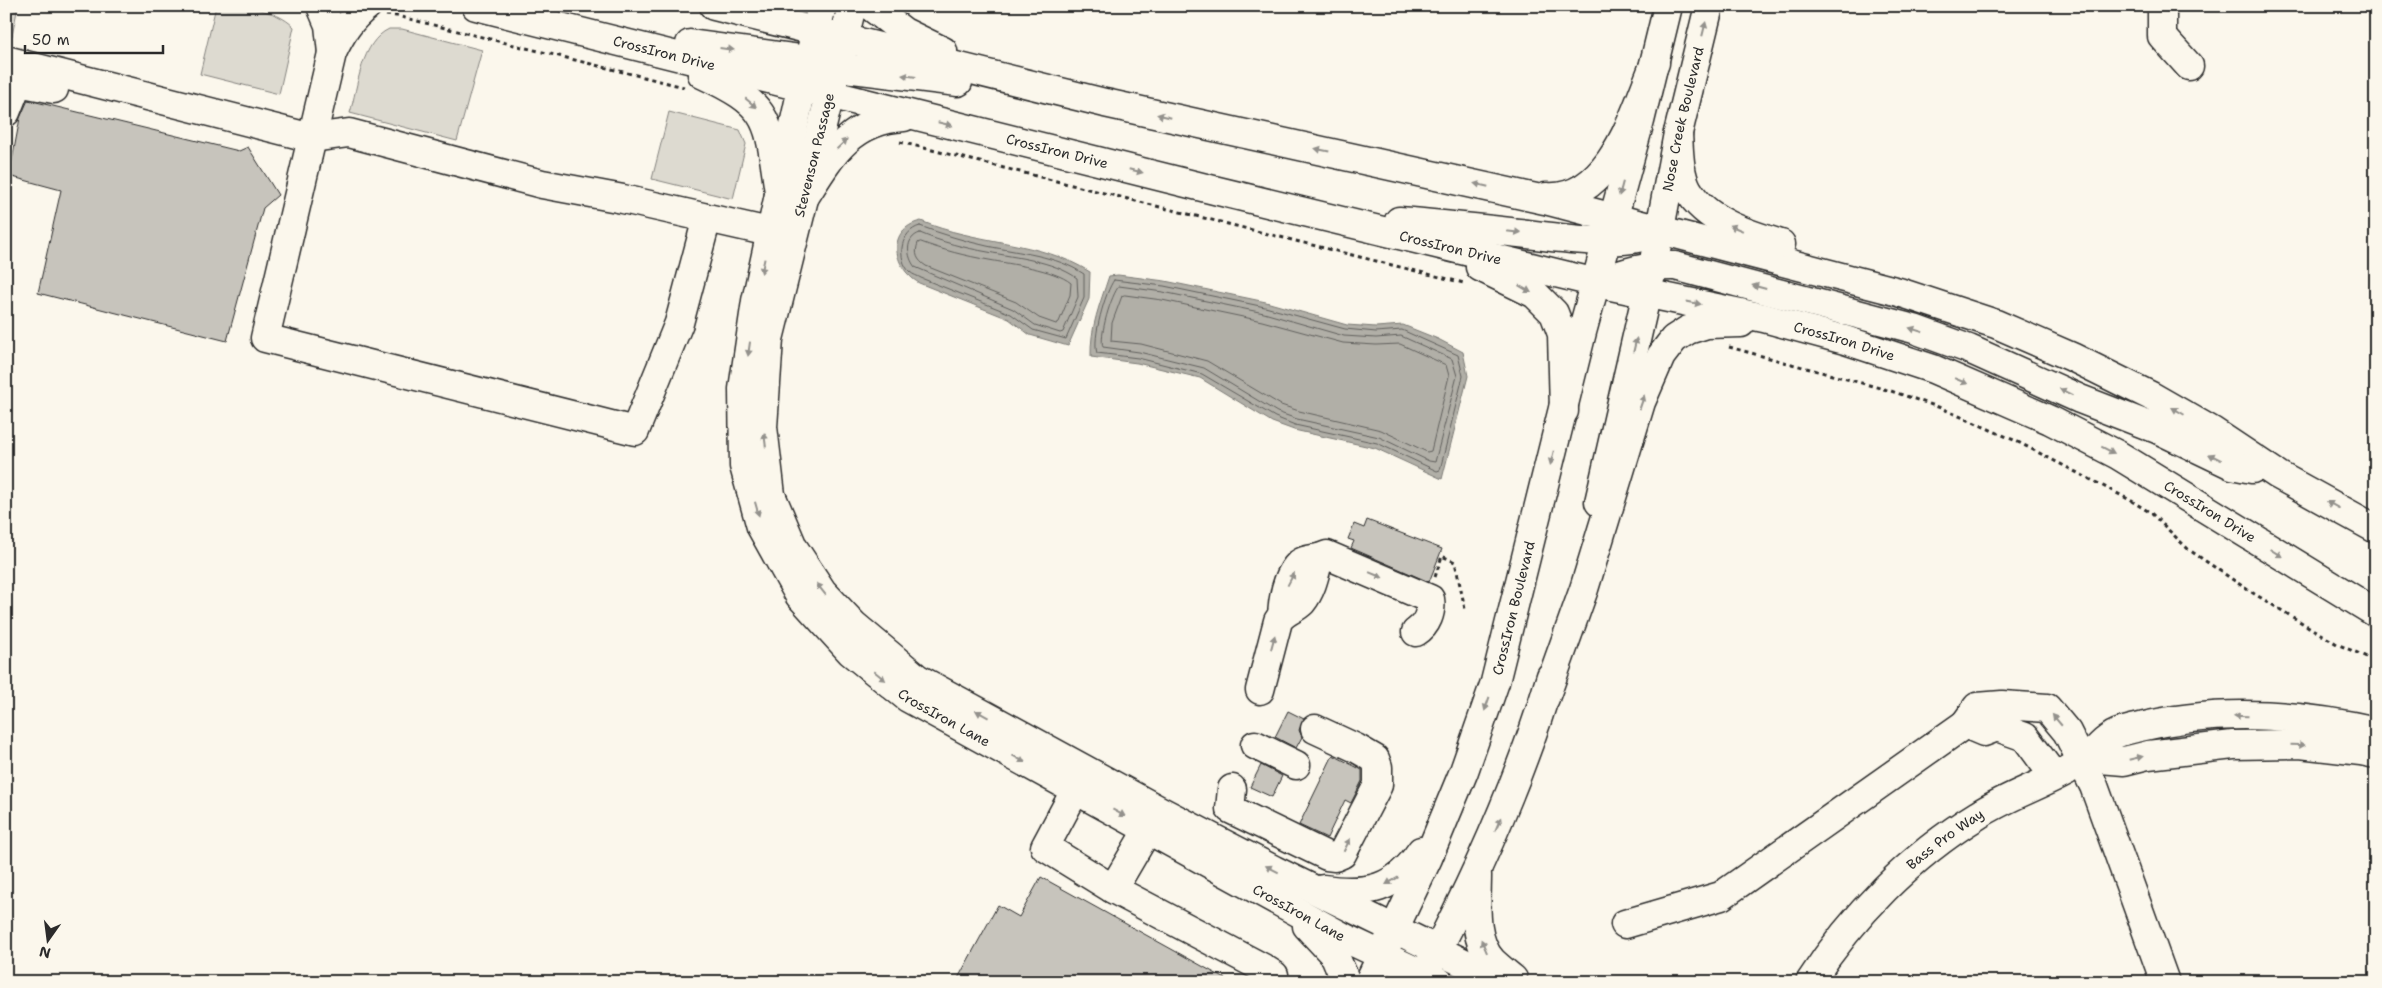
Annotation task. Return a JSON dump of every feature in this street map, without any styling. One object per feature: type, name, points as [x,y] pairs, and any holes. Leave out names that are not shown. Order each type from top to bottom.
[{"type":"main road","points":[[321,6],[328,25],[332,53]]},
{"type":"main road","name":"CrossIron Drive","points":[[476,6],[1274,205],[1597,283],[1798,327],[1933,369],[2050,420],[2118,455],[2376,613]]},
{"type":"main road","points":[[720,8],[775,6]]},
{"type":"main road","name":"Stevenson Passage","points":[[791,195],[829,95],[852,6]]},
{"type":"main road","points":[[870,6],[904,32],[997,76]]},
{"type":"main road","points":[[1610,230],[1655,63],[1668,6]]},
{"type":"main road","name":"Nose Creek Boulevard","points":[[1660,231],[1678,133],[1709,6]]},
{"type":"main road","points":[[2162,6],[2162,36],[2188,66]]},
{"type":"main road","points":[[720,8],[818,19],[844,39],[1079,97],[1523,195],[1553,198],[1568,196],[1580,191],[1606,169],[1617,150],[1655,63]]},
{"type":"main road","points":[[363,9],[344,30],[332,53],[265,338],[635,431],[679,323],[707,218]]},
{"type":"main road","points":[[507,14],[578,18],[697,46],[808,60],[844,39]]},
{"type":"main road","name":"Stevenson Passage","points":[[766,303],[791,195],[802,88],[818,19]]},
{"type":"main road","points":[[646,49],[729,87],[752,102],[765,122],[791,195],[853,133],[870,124],[889,118],[913,116]]},
{"type":"main road","points":[[6,60],[312,138],[349,133],[542,184],[623,199],[782,235]]},
{"type":"main road","points":[[802,88],[823,70],[837,67],[1079,97]]},
{"type":"main road","points":[[6,112],[18,82],[61,91],[75,78]]},
{"type":"main road","points":[[1678,133],[1680,162],[1688,190],[1718,220],[1761,238],[2003,314],[2131,375],[2151,396]]},
{"type":"main road","points":[[1523,195],[1610,230]]},
{"type":"main road","points":[[1274,205],[1367,218],[1610,230],[1644,237],[1660,231],[1899,292],[1996,324],[2072,357],[2151,396],[2212,431],[2278,475],[2376,529]]},
{"type":"main road","name":"CrossIron Boulevard","points":[[1394,930],[1445,816],[1495,682],[1564,411],[1582,332],[1610,230]]},
{"type":"main road","points":[[1383,231],[1456,257],[1502,276],[1535,294],[1546,304],[1556,318],[1562,334],[1564,411]]},
{"type":"main road","points":[[1545,698],[1585,562],[1660,231]]},
{"type":"main road","points":[[1597,283],[1632,270],[1653,266],[1675,266],[1701,271],[1914,329],[1977,352],[2080,399],[2157,429],[2232,465],[2278,475]]},
{"type":"main road","name":"CrossIron Lane","points":[[766,303],[769,339],[763,427],[771,495],[792,547],[822,591],[854,625],[917,678],[1081,780],[1154,820],[1286,906],[1347,939],[1390,966]]},
{"type":"main road","points":[[1390,966],[1428,979],[1438,949],[1518,776],[1584,589],[1641,402],[1661,356],[1682,334],[1706,324],[1739,323],[1798,327]]},
{"type":"main road","points":[[1260,690],[1282,615],[1302,601],[1309,590],[1319,558],[1327,554],[1430,599],[1430,614],[1426,622],[1416,632]]},
{"type":"main road","points":[[1625,924],[1721,896],[1964,724],[1977,707],[2002,705],[2047,708],[2067,732],[2084,760],[2165,982]]},
{"type":"main road","name":"Bass Pro Way","points":[[1810,982],[1827,955],[1885,890],[1951,832],[2009,797],[2084,760],[2111,736],[2136,728],[2185,719],[2232,716],[2281,716],[2323,721],[2376,731]]},
{"type":"main road","points":[[1964,724],[1984,732],[1997,727],[2025,737],[2054,776]]},
{"type":"main road","points":[[1232,789],[1230,809],[1327,856],[1342,854],[1378,785],[1378,768],[1375,759],[1363,751],[1315,729]]},
{"type":"main road","points":[[2084,760],[2124,761],[2148,755],[2233,744],[2300,744],[2376,754]]},
{"type":"main road","points":[[1255,745],[1296,765]]},
{"type":"main road","points":[[1081,780],[1046,847],[1113,889],[1263,968],[1274,976],[1275,982]]},
{"type":"main road","points":[[1305,886],[1344,892],[1366,892],[1382,886],[1400,876],[1411,864],[1445,816]]},
{"type":"main road","points":[[1113,889],[1154,820]]},
{"type":"main road","name":"CrossIron Lane","points":[[1154,820],[1305,886],[1394,930],[1438,949]]},
{"type":"main road","points":[[1477,868],[1477,921],[1481,940],[1491,960],[1516,982]]},
{"type":"main road","points":[[1286,906],[1335,956],[1346,982]]},
{"type":"main road","points":[[1369,982],[1390,966],[1394,930]]},
{"type":"main road","points":[[1438,949],[1503,982]]},
{"type":"main road","name":"Bass Pro Way","points":[[1792,982],[1827,955]]},
{"type":"path","points":[[363,9],[370,23],[381,16],[397,16],[685,88]]},
{"type":"path","points":[[898,141],[1446,277],[1466,284]]},
{"type":"path","points":[[1722,346],[1899,393],[1941,408],[2016,441],[2130,500],[2151,513],[2188,549],[2248,590],[2336,644],[2376,661]]},
{"type":"path","points":[[1427,597],[1442,556],[1455,562],[1465,609]]},
{"type":"shaded area","points":[[6,6],[18,6],[12,36],[6,35]]},
{"type":"shaded area","points":[[216,6],[257,9],[277,16],[294,27],[279,94],[200,74]]},
{"type":"shaded area","points":[[389,29],[402,29],[482,50],[457,141],[350,113],[366,54],[380,35]]},
{"type":"shaded area","points":[[669,112],[740,130],[746,144],[733,199],[652,179]]},
{"type":"water","points":[[921,221],[963,234],[1050,254],[1090,272],[1089,299],[1068,346],[1030,335],[1009,319],[919,283],[910,276],[903,268],[899,258],[898,240],[902,232],[910,225]]},
{"type":"water","points":[[1118,275],[1165,281],[1266,302],[1347,325],[1376,327],[1403,325],[1438,339],[1463,352],[1468,376],[1442,479],[1375,448],[1294,430],[1272,422],[1200,378],[1137,363],[1091,357],[1092,336],[1102,296],[1109,276]]},
{"type":"building","points":[[28,100],[239,151],[248,147],[278,195],[263,208],[227,341],[38,293],[61,190],[9,176],[20,118]]},
{"type":"building","points":[[1367,520],[1442,549],[1429,582],[1351,548],[1354,541],[1348,539],[1354,524],[1364,528]]},
{"type":"building","points":[[1288,711],[1304,719],[1299,730],[1302,737],[1296,748],[1275,737]]},
{"type":"building","points":[[1333,755],[1362,770],[1362,781],[1351,803],[1345,800],[1327,838],[1299,825]]},
{"type":"building","points":[[1261,765],[1282,776],[1272,797],[1250,787]]},
{"type":"building","points":[[1041,877],[1231,982],[956,982],[998,905],[1019,917]]}]
